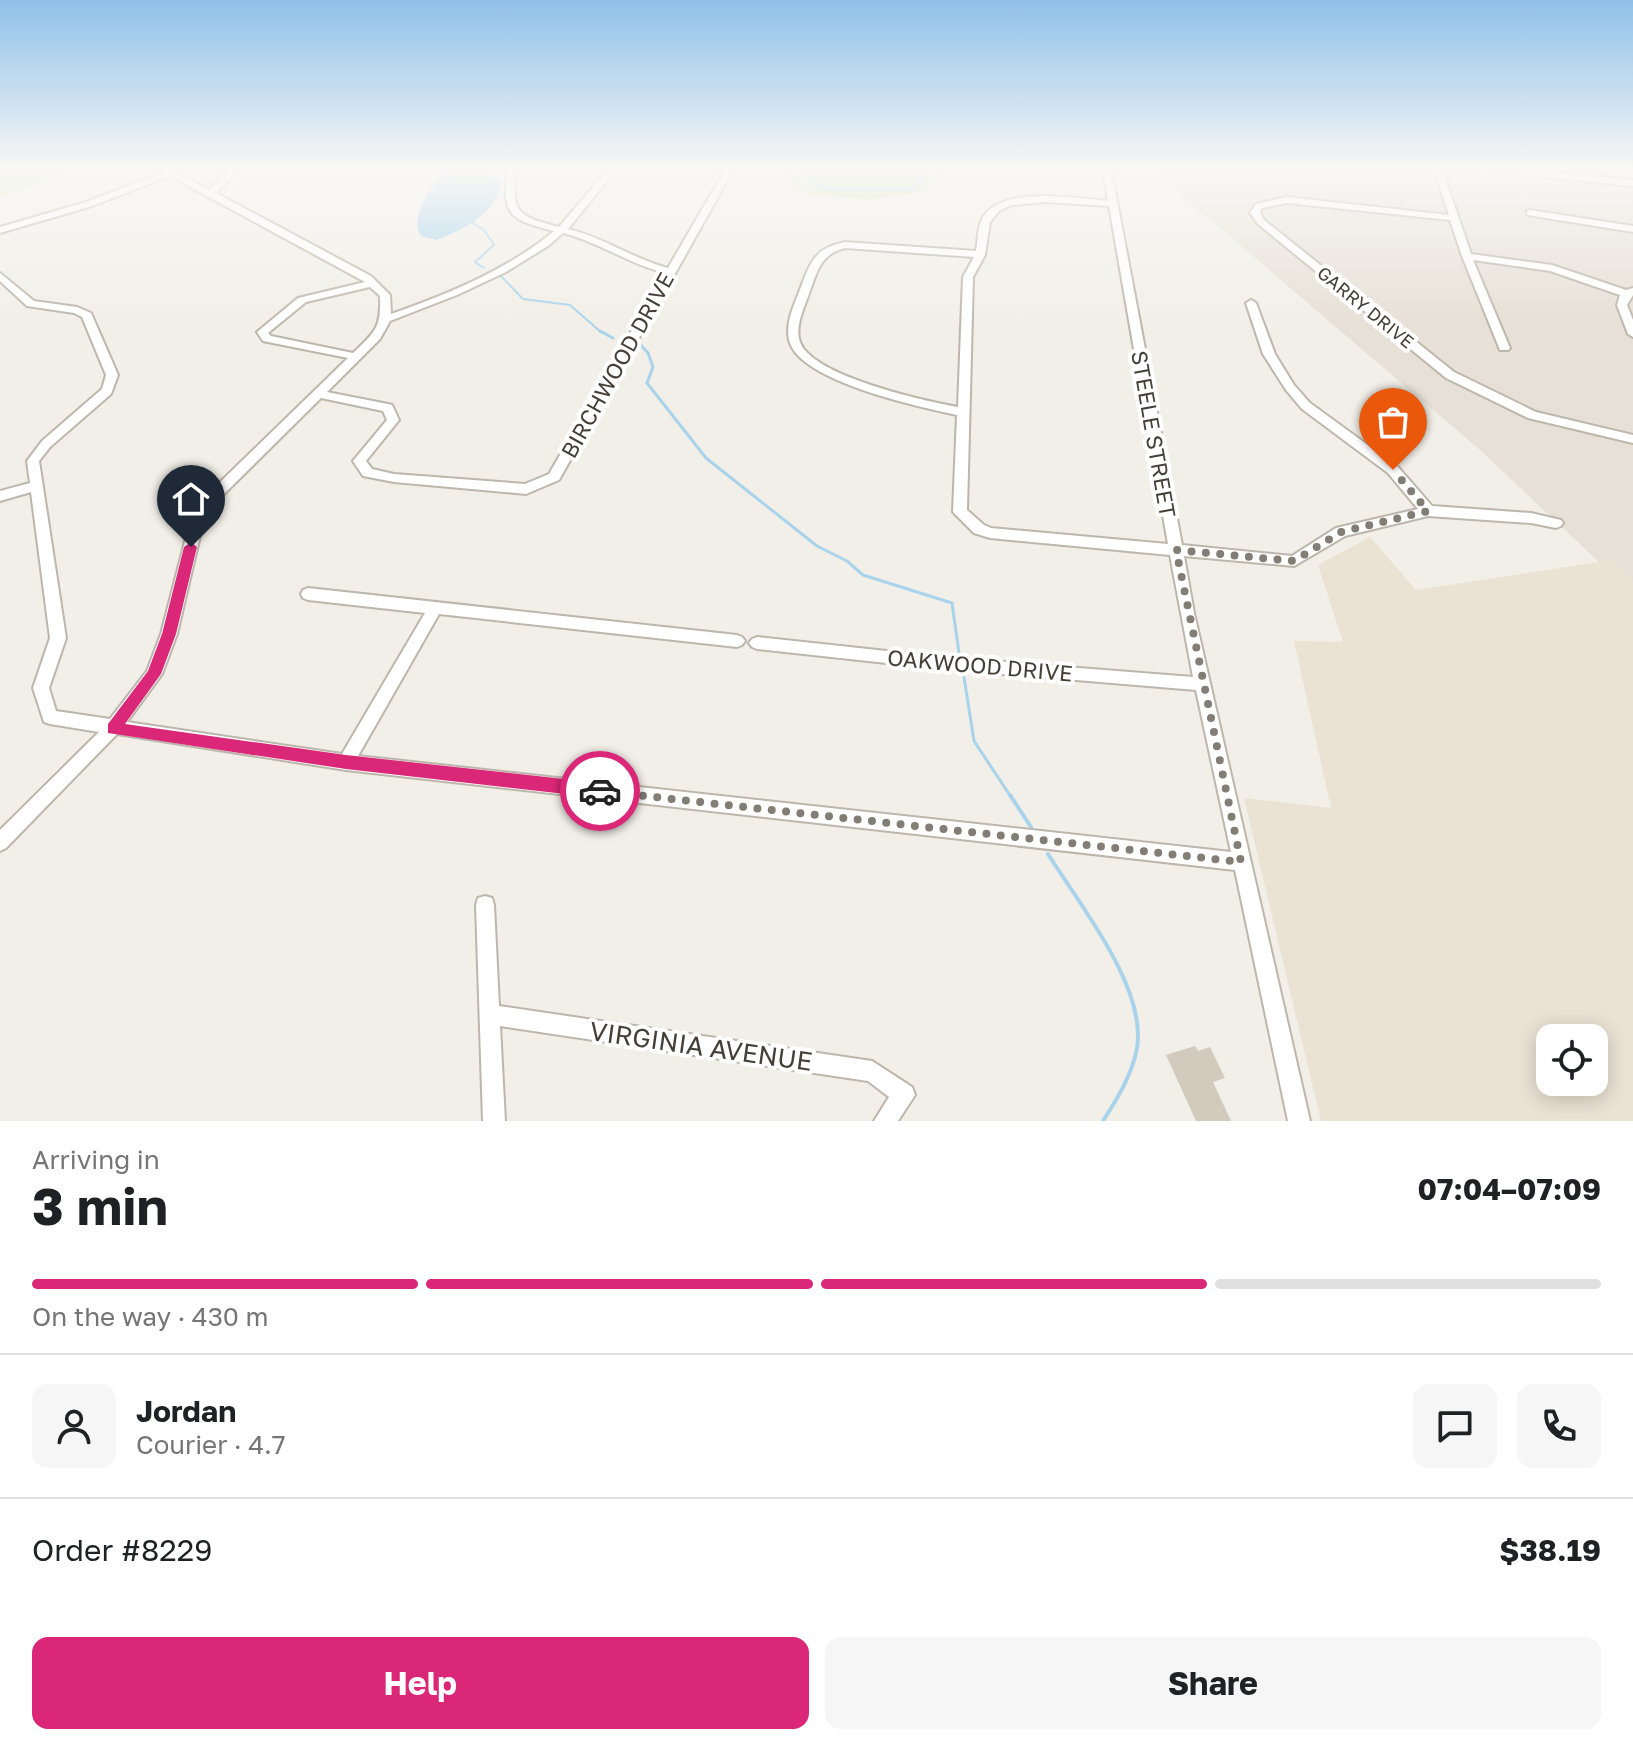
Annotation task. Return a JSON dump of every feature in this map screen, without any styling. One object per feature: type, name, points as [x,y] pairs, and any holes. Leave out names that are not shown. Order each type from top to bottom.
[{"type":"street","points":[[0,230],[30,221]]},
{"type":"street","points":[[0,842],[113,728],[154,674],[169,634],[198,518],[216,494],[376,337],[386,319],[386,298],[373,283],[260,221]]},
{"type":"street","points":[[532,221],[589,238],[644,266],[669,271]]},
{"type":"street","points":[[386,319],[454,293],[530,253],[568,221]]},
{"type":"street","name":"BIRCHWOOD DRIVE","points":[[319,394],[388,408],[393,420],[359,461],[368,473],[526,489],[554,477],[699,221]]},
{"type":"street","points":[[986,221],[980,254],[968,277],[960,512],[979,529],[990,533],[1294,561],[1341,532],[1428,511],[1531,518],[1556,523]]},
{"type":"street","name":"STEELE STREET","points":[[1115,221],[1203,684],[1299,1121]]},
{"type":"street","name":"GARRY DRIVE","points":[[1261,221],[1450,375],[1532,415],[1633,439]]},
{"type":"street","points":[[1455,221],[1504,348]]},
{"type":"street","points":[[1584,221],[1633,229]]},
{"type":"street","points":[[963,412],[857,384],[819,367],[796,348],[792,328],[818,255],[829,247],[845,245],[980,254]]},
{"type":"street","points":[[1467,256],[1552,268],[1630,292],[1622,305],[1633,334]]},
{"type":"street","points":[[0,276],[31,304],[77,310],[87,315],[112,375],[107,391],[46,444],[33,461],[58,638],[41,688],[50,717],[346,762],[1241,862]]},
{"type":"street","points":[[357,357],[267,339],[262,332],[302,300],[373,283]]},
{"type":"street","points":[[1251,303],[1269,354],[1306,406],[1393,470],[1428,511]]},
{"type":"street","points":[[0,496],[37,486]]},
{"type":"street","points":[[308,594],[737,641]]},
{"type":"street","points":[[346,762],[435,608]]},
{"type":"street","name":"OAKWOOD DRIVE","points":[[757,643],[942,663],[1203,684]]},
{"type":"street","points":[[485,905],[494,1121]]},
{"type":"street","name":"VIRGINIA AVENUE","points":[[491,1015],[872,1071],[904,1095],[885,1121]]},
{"type":"shaded area","points":[[1212,221],[1633,221],[1633,581],[1612,561],[1599,562],[1480,450]]},
{"type":"shaded area","points":[[1370,537],[1416,590],[1612,560],[1633,581],[1633,1121],[1321,1121],[1244,798],[1331,808],[1294,641],[1343,642],[1318,565]]},
{"type":"water","points":[[418,221],[474,221],[436,240],[421,236]]},
{"type":"building","points":[[1195,1046],[1198,1051],[1210,1047],[1225,1078],[1213,1082],[1231,1121],[1196,1121],[1166,1055]]},
{"type":"waterway","points":[[470,221],[484,230],[494,245],[475,262],[484,268]]},
{"type":"waterway","points":[[501,276],[523,299],[570,305],[602,333]]},
{"type":"waterway","points":[[600,331],[613,338]]},
{"type":"waterway","points":[[640,344],[648,353],[653,367],[647,383],[706,458],[817,546],[847,561],[863,575],[952,603],[959,653]]},
{"type":"waterway","points":[[964,677],[974,741],[1011,797]]},
{"type":"waterway","points":[[1010,795],[1031,827]]},
{"type":"waterway","points":[[1048,854],[1108,947],[1132,999],[1137,1024],[1137,1048],[1132,1068],[1103,1121]]},
{"type":"way so far","points":[[600,791],[1241,862],[1176,550],[1294,561],[1341,532],[1428,511],[1393,470]]},
{"type":"route","points":[[191,547],[169,634],[154,674],[113,728],[346,762],[600,791]]}]
